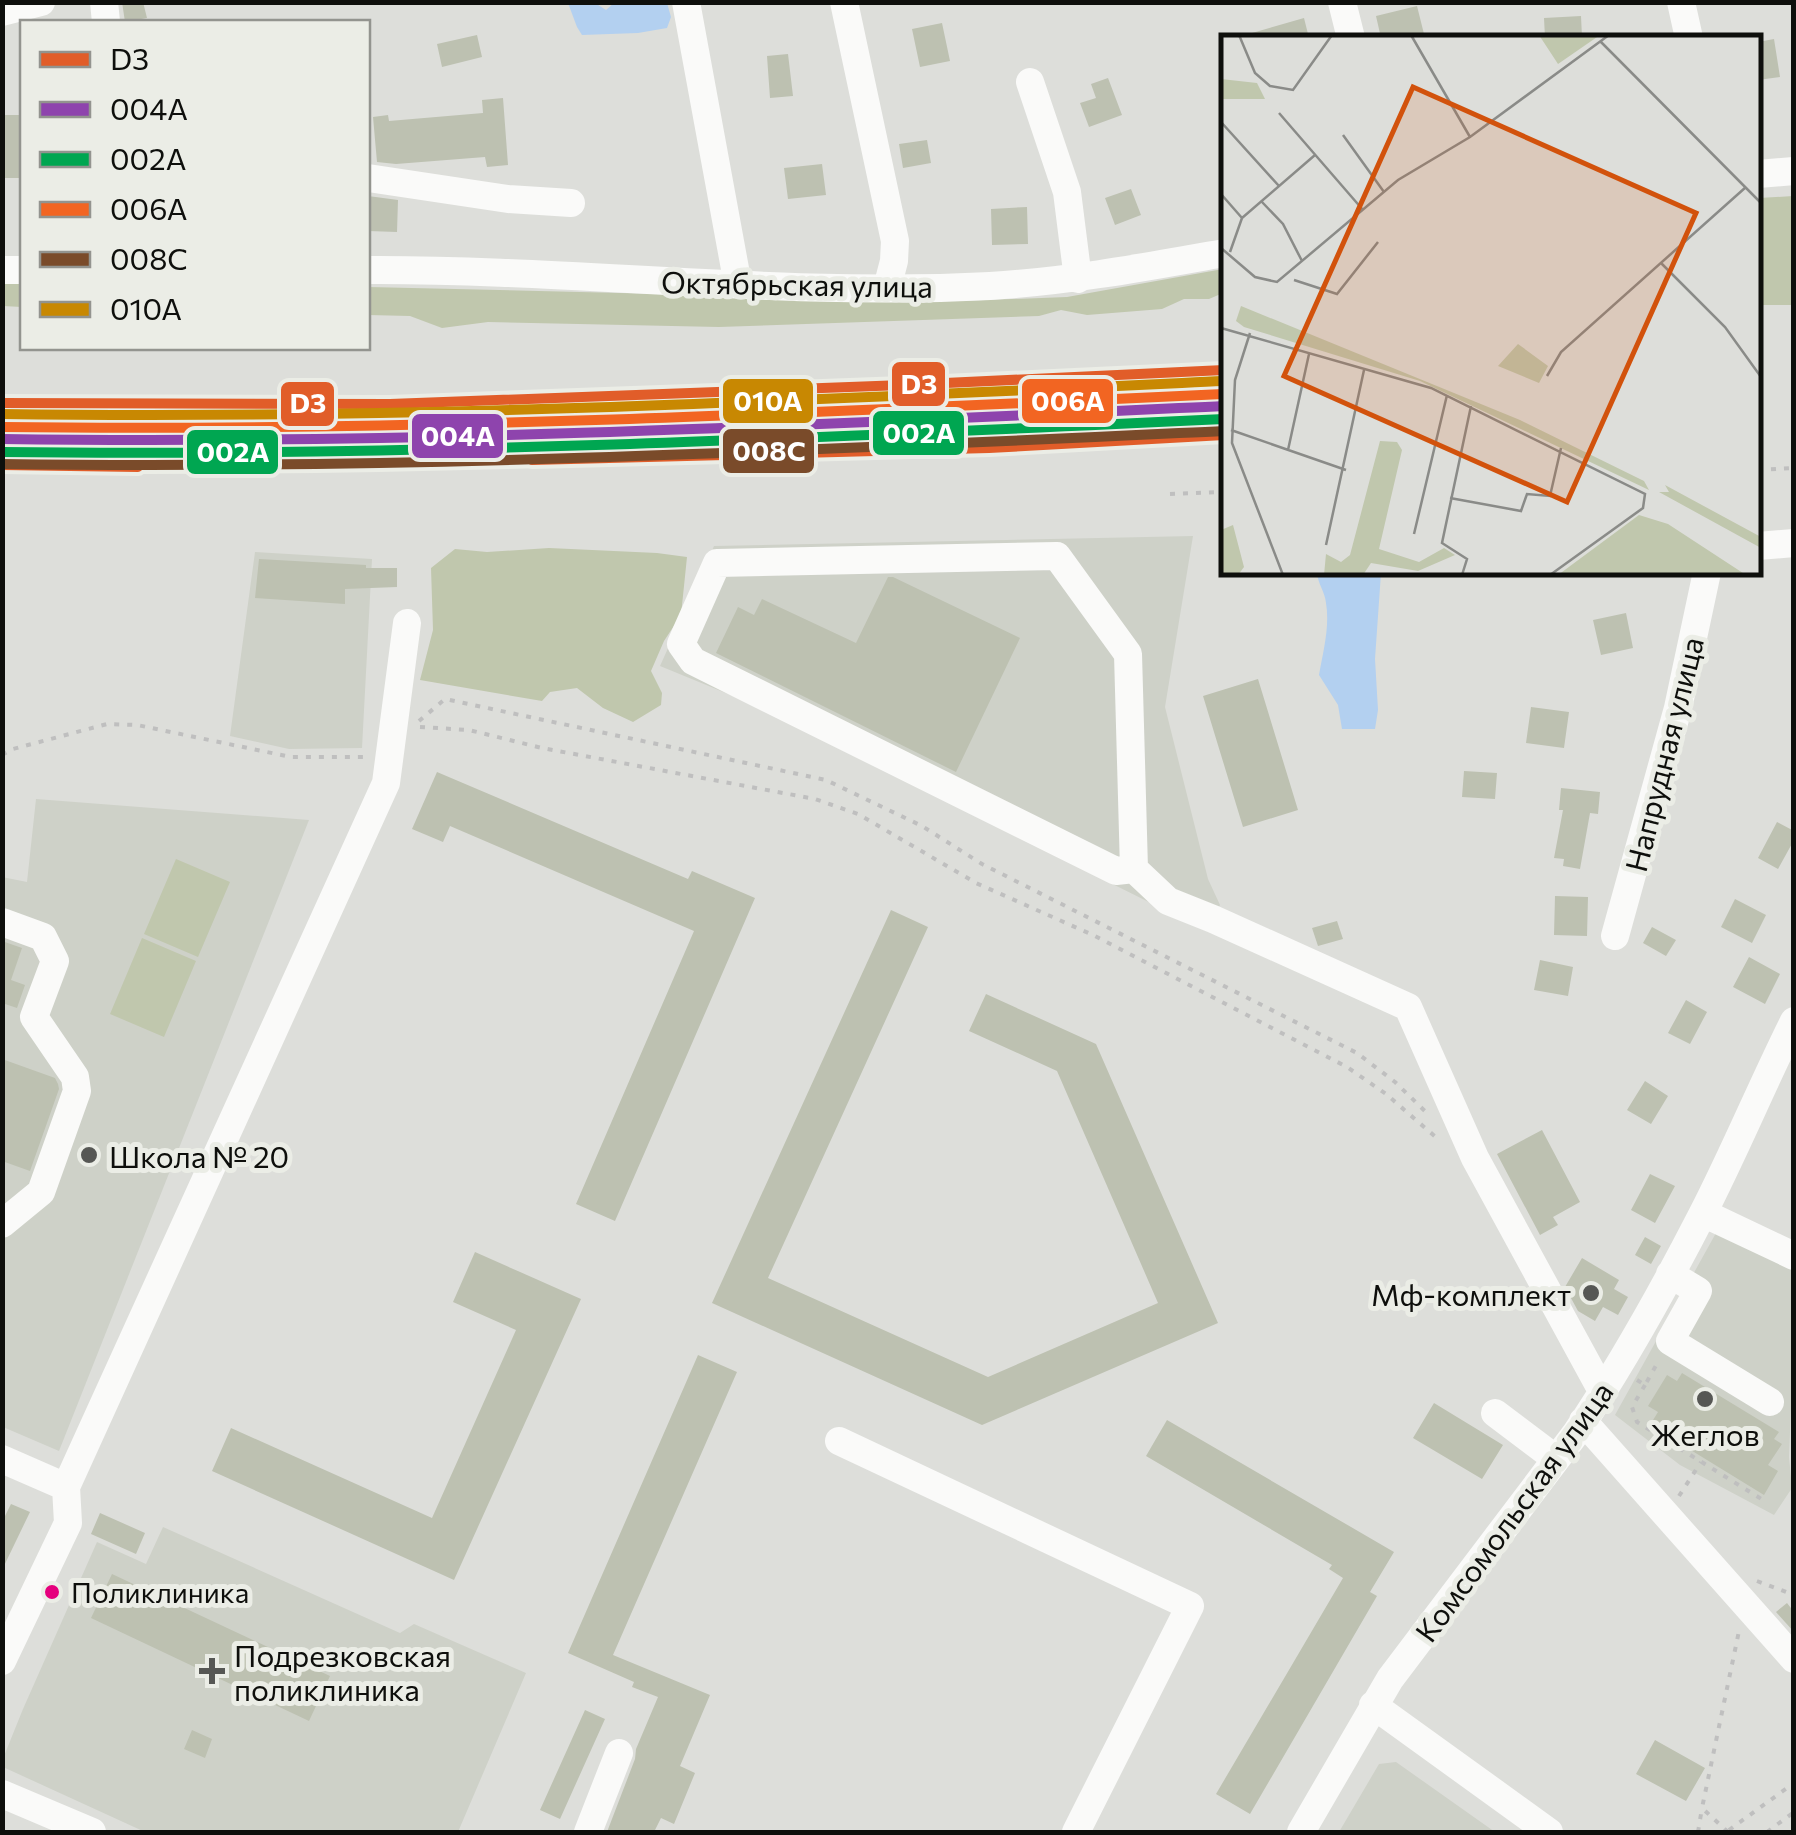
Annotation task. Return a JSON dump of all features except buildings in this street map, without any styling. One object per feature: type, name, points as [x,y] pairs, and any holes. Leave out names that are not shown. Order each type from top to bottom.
[{"type":"street","points":[[2,12],[41,2]]},
{"type":"street","points":[[686,2],[738,285]]},
{"type":"street","points":[[844,2],[894,242],[887,288]]},
{"type":"street","points":[[1342,2],[1350,35]]},
{"type":"street","points":[[1682,2],[1688,35]]},
{"type":"street","points":[[1030,82],[1066,192],[1078,279]]},
{"type":"street","points":[[1761,174],[1794,171]]},
{"type":"street","points":[[370,178],[508,199],[571,203]]},
{"type":"street","name":"Октябрьская улица","points":[[370,270],[887,288],[1078,279],[1221,254]]},
{"type":"street","points":[[1761,546],[1794,543]]},
{"type":"street","points":[[1134,869],[1116,870],[693,660],[681,644],[717,563],[1057,556],[1128,654],[1134,869],[1168,901],[1408,1007],[1475,1158],[1602,1391]]},
{"type":"street","name":"Напрудная улица","points":[[1615,936],[1678,708],[1707,575]]},
{"type":"street","points":[[2,1661],[68,1523],[66,1487],[386,783],[407,623]]},
{"type":"street","points":[[2,922],[43,937],[54,961],[34,1017],[75,1077],[77,1091],[41,1192],[2,1224]]},
{"type":"street","name":"Комсомольская улица","points":[[1301,1832],[1390,1679],[1556,1459],[1602,1391],[1782,1072],[1794,1021]]},
{"type":"street","points":[[1703,1213],[1794,1256]]},
{"type":"street","points":[[1670,1274],[1698,1291],[1670,1341],[1770,1402]]},
{"type":"street","points":[[1495,1413],[1556,1459]]},
{"type":"street","points":[[1583,1421],[1794,1659]]},
{"type":"street","points":[[839,1441],[1190,1606],[1076,1832]]},
{"type":"street","points":[[2,1459],[66,1487]]},
{"type":"street","points":[[1373,1704],[1549,1832]]},
{"type":"street","points":[[588,1832],[619,1753]]},
{"type":"street","points":[[2,1794],[92,1832]]},
{"type":"path","points":[[1761,470],[1794,468]]},
{"type":"path","points":[[1170,494],[1221,492]]},
{"type":"path","points":[[1436,1125],[1395,1082],[1357,1053],[982,864],[922,826],[826,780],[445,699],[413,726],[470,730],[542,748],[815,799],[858,814],[976,883],[1093,935],[1347,1068],[1386,1094],[1437,1138]]},
{"type":"path","points":[[2,754],[106,724],[137,725],[291,758],[391,757]]},
{"type":"path","points":[[1645,1384],[1632,1407],[1636,1422],[1763,1500]]},
{"type":"path","points":[[1666,1514],[1700,1462]]},
{"type":"path","points":[[1698,1832],[1745,1602]]},
{"type":"path","points":[[1702,1808],[1729,1832],[1794,1782]]},
{"type":"path","points":[[1767,1832],[1794,1812]]},
{"type":"shaded area","points":[[1193,536],[1165,707],[1208,879],[1220,905],[1207,931],[738,698],[660,666],[714,546]]},
{"type":"shaded area","points":[[255,552],[372,559],[362,748],[289,749],[230,736]]},
{"type":"shaded area","name":"Школа № 20","points":[[36,799],[309,820],[59,1451],[3,1427],[2,877],[27,882]]},
{"type":"shaded area","points":[[1716,1233],[1793,1268],[1789,1457],[1792,1488],[1774,1515],[1680,1465],[1615,1415]]},
{"type":"shaded area","name":"Подрезковская поликлиника","points":[[163,1527],[400,1633],[414,1624],[526,1673],[458,1832],[145,1832],[3,1767],[23,1709],[97,1542],[146,1564]]},
{"type":"shaded area","points":[[1396,1762],[1495,1832],[1339,1832],[1379,1764]]},
{"type":"green space","points":[[1793,196],[1793,305],[1761,305],[1761,198]]},
{"type":"green space","points":[[1221,269],[1221,294],[1209,299],[1184,299],[1162,309],[1087,315],[1061,310],[1039,316],[719,327],[488,322],[442,328],[410,316],[370,315],[370,287],[959,301],[1067,297]]},
{"type":"green space","points":[[3,278],[20,278],[20,307],[3,306]]},
{"type":"green space","points":[[549,548],[687,557],[681,615],[651,671],[662,693],[661,705],[633,722],[603,708],[577,688],[550,692],[542,701],[420,680],[433,630],[431,568],[455,549],[487,552]]},
{"type":"green space","points":[[176,859],[230,882],[198,957],[144,934]]},
{"type":"green space","points":[[142,938],[196,961],[164,1037],[110,1014]]},
{"type":"water","points":[[568,3],[595,3],[606,10],[614,3],[667,3],[671,17],[667,28],[582,35]]},
{"type":"water","points":[[1318,575],[1381,575],[1375,729],[1342,729],[1338,705],[1319,675],[1327,612]]},
{"type":"transit line","name":"D3","points":[[2,403],[390,404],[1221,370]]},
{"type":"transit line","name":"010А","points":[[2,414],[460,411],[1221,381]]},
{"type":"transit line","name":"006А","points":[[2,427],[460,424],[1221,394]]},
{"type":"transit line","name":"004А","points":[[2,439],[461,436],[1221,406]]},
{"type":"transit line","name":"002А","points":[[2,452],[461,449],[1221,419]]},
{"type":"transit line","name":"008С","points":[[2,464],[461,461],[1221,431]]},
{"type":"transit line","name":"D3","points":[[532,460],[989,448],[1221,435]]},
{"type":"transit line","name":"D3","points":[[2,465],[138,467]]},
{"type":"place","name":"Школа № 20","points":[[89,1155]]},
{"type":"place","name":"Мф-комплект","points":[[1591,1293]]},
{"type":"place","name":"Жеглов","points":[[1705,1399]]},
{"type":"place","name":"Поликлиника","points":[[52,1592]]},
{"type":"place","name":"Подрезковская поликлиника","points":[[212,1671]]}]
